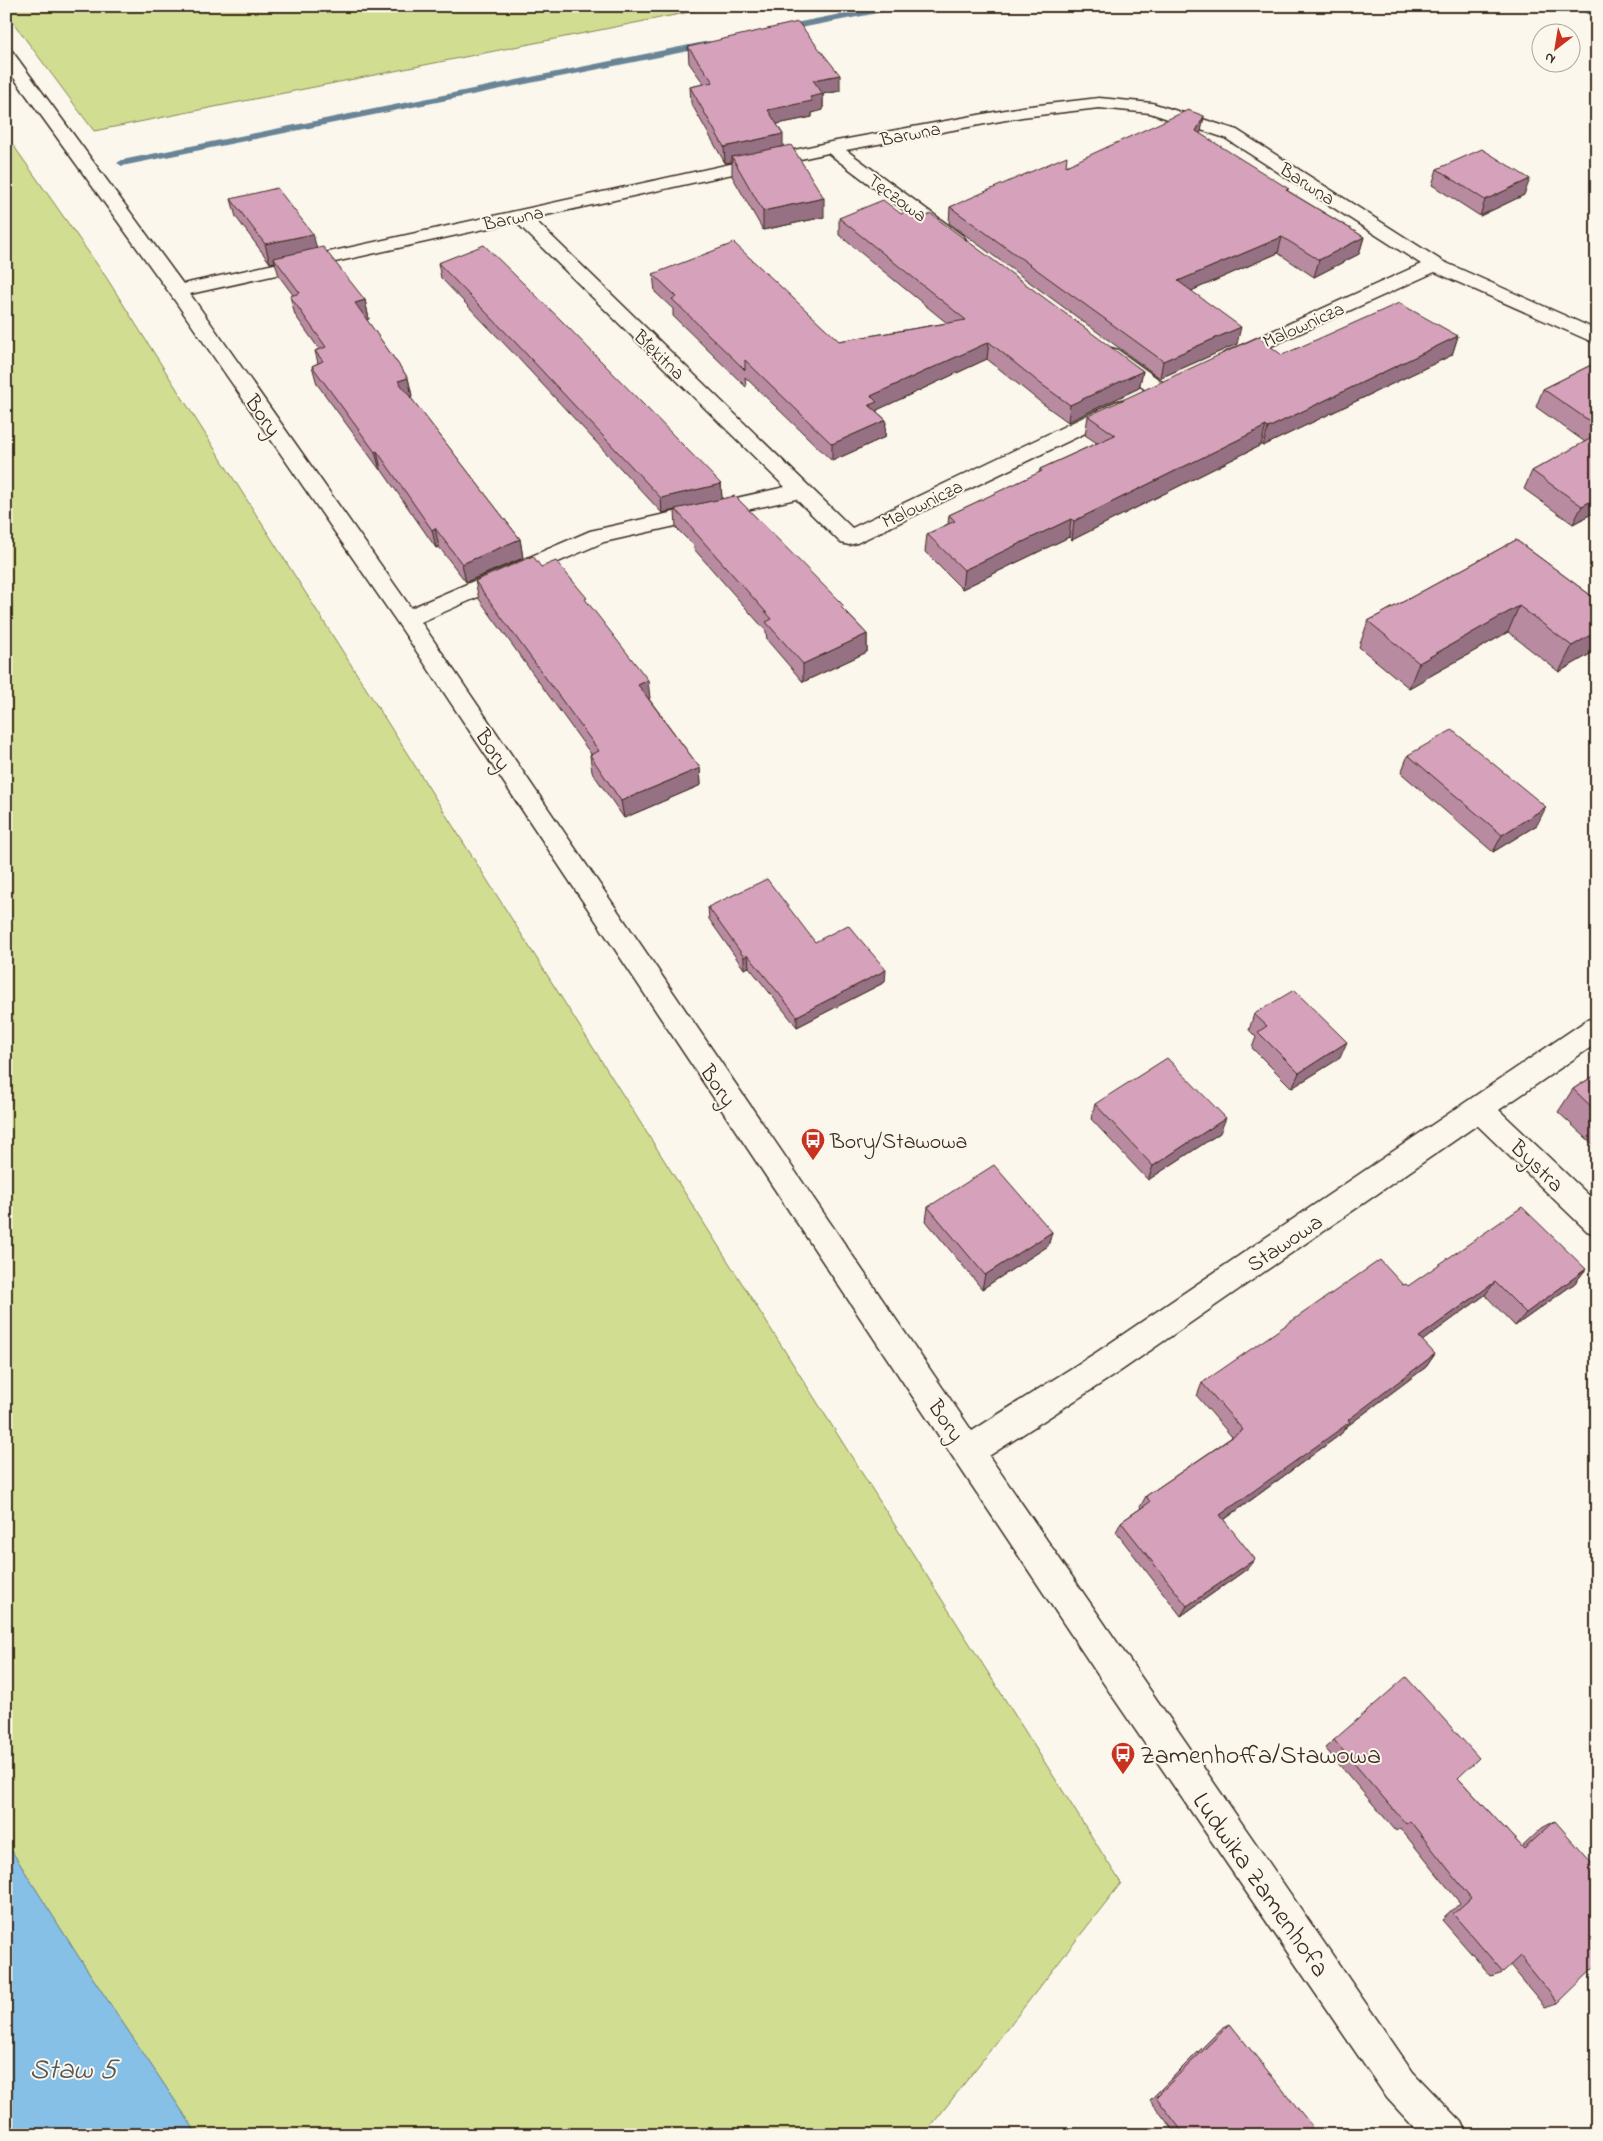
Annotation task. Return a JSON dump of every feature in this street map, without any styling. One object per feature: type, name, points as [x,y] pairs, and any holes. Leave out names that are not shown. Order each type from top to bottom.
[{"type":"street","name":"Bory","points":[[6,55],[178,291],[407,619],[720,1087],[969,1452]]},
{"type":"street","name":"Barwna","points":[[178,291],[831,148],[1022,112],[1099,103],[1152,108],[1231,134],[1435,265],[1597,338]]},
{"type":"street","name":"Tęczowa","points":[[831,148],[967,248]]},
{"type":"street","name":"Błękitna","points":[[520,216],[801,491]]},
{"type":"street","name":"Malownicza","points":[[1212,365],[1435,265]]},
{"type":"street","name":"Malownicza","points":[[801,491],[849,538],[1167,385],[1094,342]]},
{"type":"street","points":[[407,619],[598,536],[801,491]]},
{"type":"street","name":"Stawowa","points":[[969,1452],[1108,1362],[1597,1028]]},
{"type":"street","name":"Bystra","points":[[1479,1109],[1597,1222]]},
{"type":"street","name":"Ludwika Zamenhofa","points":[[969,1452],[1114,1669],[1400,2085],[1448,2135]]},
{"type":"green space","points":[[6,6],[720,6],[94,131],[6,13]]},
{"type":"green space","points":[[6,135],[106,277],[1121,1883],[924,2135],[198,2135],[80,1959],[6,1842]]},
{"type":"water","name":"Staw 5","points":[[6,1842],[80,1959],[198,2135],[6,2135]]},
{"type":"building","points":[[798,22],[840,75],[813,80],[823,94],[810,97],[812,101],[768,110],[783,134],[724,147],[690,87],[713,82],[688,47]]},
{"type":"building","points":[[1188,110],[1204,116],[1196,131],[1289,189],[1286,190],[1364,237],[1319,260],[1282,237],[1178,281],[1241,327],[1163,361],[950,207],[1067,156],[1066,166]]},
{"type":"building","points":[[791,145],[824,198],[763,211],[732,157]]},
{"type":"building","points":[[1482,149],[1530,179],[1485,200],[1437,169]]},
{"type":"building","points":[[277,188],[313,234],[265,244],[231,199]]},
{"type":"building","points":[[883,200],[901,214],[907,211],[919,220],[931,214],[1143,371],[1070,405],[989,342],[871,396],[877,402],[869,405],[886,420],[832,444],[745,360],[745,370],[672,299],[677,297],[653,274],[734,243],[839,341],[966,320],[839,218]]},
{"type":"building","points":[[484,245],[563,322],[721,484],[661,498],[438,263]]},
{"type":"building","points":[[323,247],[365,300],[355,303],[408,378],[398,381],[520,539],[462,564],[435,528],[432,530],[377,451],[375,452],[312,366],[323,361],[315,351],[326,347],[290,296],[300,293],[274,258]]},
{"type":"building","points":[[1399,303],[1458,336],[1268,428],[1266,426],[1074,521],[1071,519],[964,570],[927,534],[955,521],[949,515],[1042,471],[1040,469],[1115,435],[1088,416],[1258,337],[1282,355]]},
{"type":"building","points":[[1597,362],[1597,426],[1543,389]]},
{"type":"building","points":[[1597,435],[1597,498],[1582,506],[1532,471]]},
{"type":"building","points":[[735,496],[844,606],[841,607],[867,634],[803,664],[766,622],[772,619],[675,509]]},
{"type":"building","points":[[1516,540],[1597,600],[1597,631],[1572,646],[1519,606],[1419,663],[1368,621]]},
{"type":"building","points":[[533,556],[541,567],[556,561],[587,598],[585,599],[648,680],[638,685],[700,768],[621,801],[590,755],[599,751],[475,581]]},
{"type":"building","points":[[1452,730],[1546,807],[1502,835],[1408,755]]},
{"type":"building","points":[[767,879],[815,942],[848,925],[886,970],[797,1016],[748,955],[744,957],[708,907]]},
{"type":"building","points":[[1294,990],[1347,1042],[1299,1073],[1258,1032],[1267,1026],[1254,1014]]},
{"type":"building","points":[[1167,1058],[1226,1118],[1153,1166],[1095,1104]]},
{"type":"building","points":[[1597,1074],[1597,1112],[1573,1089]]},
{"type":"building","points":[[994,1165],[1052,1232],[985,1275],[928,1207]]},
{"type":"building","points":[[1522,1207],[1586,1269],[1526,1313],[1495,1282],[1419,1337],[1435,1354],[1348,1420],[1350,1422],[1220,1515],[1255,1559],[1187,1606],[1121,1522],[1150,1502],[1146,1496],[1243,1430],[1202,1383],[1380,1260],[1403,1285],[1406,1284],[1408,1286]]},
{"type":"building","points":[[1406,1677],[1479,1758],[1458,1778],[1524,1849],[1555,1821],[1597,1869],[1597,1965],[1558,2003],[1520,1956],[1503,1972],[1453,1914],[1471,1898],[1410,1821],[1406,1824],[1334,1740]]},
{"type":"building","points":[[1230,2024],[1312,2126],[1304,2135],[1185,2135],[1156,2097]]},
{"type":"waterway","points":[[780,29],[898,6]]},
{"type":"waterway","points":[[1577,6],[1597,16]]},
{"type":"waterway","points":[[122,163],[709,44]]},
{"type":"place","name":"Bory/Stawowa","points":[[813,1161]]},
{"type":"place","name":"Zamenhoffa/Stawowa","points":[[1123,1775]]}]
